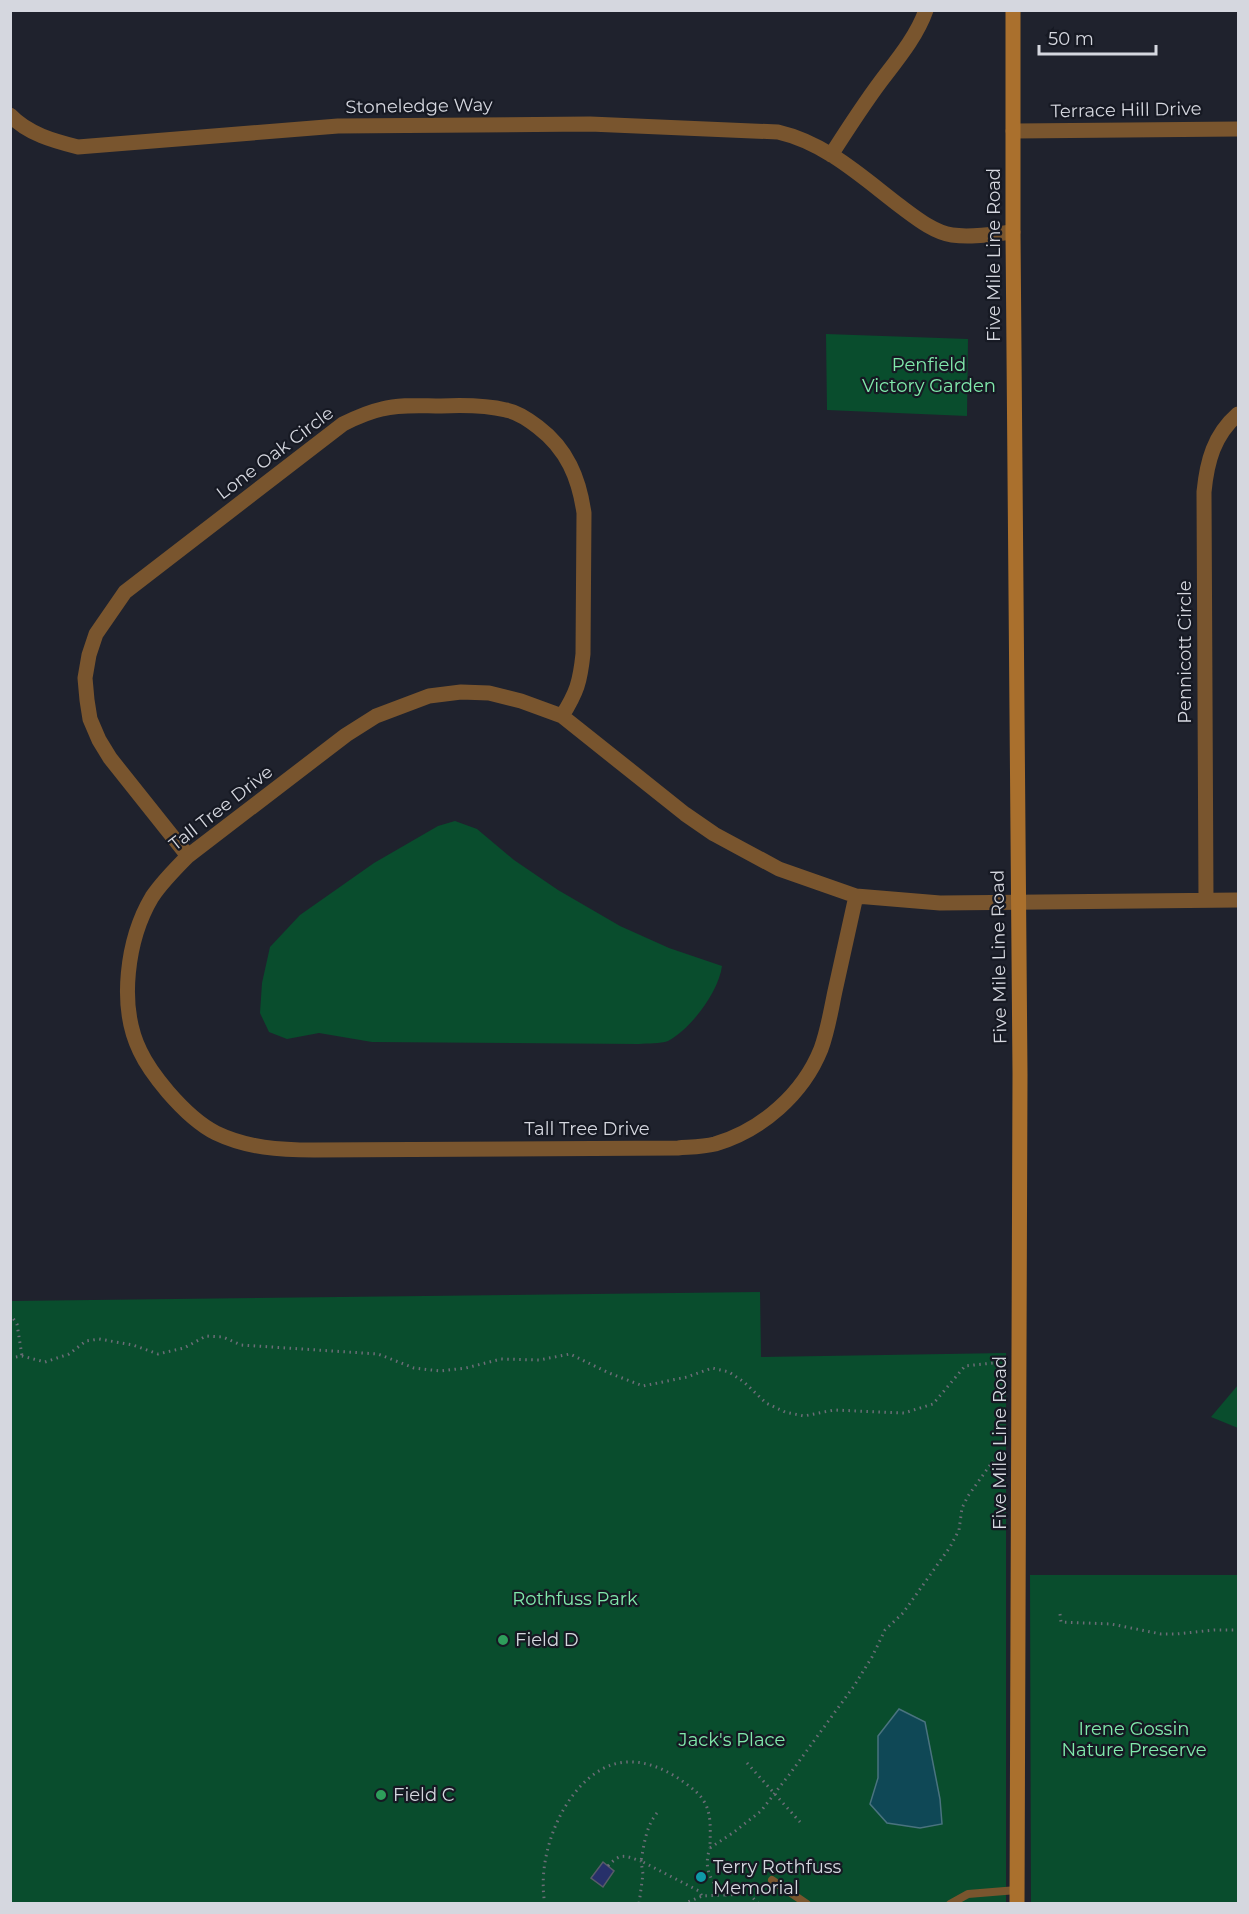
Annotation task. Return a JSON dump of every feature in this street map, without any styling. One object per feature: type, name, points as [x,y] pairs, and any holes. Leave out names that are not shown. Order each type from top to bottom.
[{"type":"main road","name":"Five Mile Line Road","points":[[1013,10],[1020,1097],[1017,1897]]},
{"type":"street","points":[[831,155],[909,42],[926,10]]},
{"type":"street","name":"Stoneledge Way","points":[[10,115],[33,132],[54,141],[78,147],[338,126],[590,124],[778,132],[815,144],[933,229],[951,235],[972,236],[1013,232]]},
{"type":"street","name":"Terrace Hill Drive","points":[[1013,131],[1239,129]]},
{"type":"street","name":"Lone Oak Circle","points":[[188,856],[110,758],[90,719],[85,678],[96,634],[125,592],[343,424],[366,414],[397,406],[463,405],[508,410],[528,419],[548,434],[563,451],[578,481],[584,513],[583,654],[575,694],[562,716]]},
{"type":"street","name":"Pennicott Circle","points":[[1206,900],[1204,492],[1210,456],[1224,428],[1239,414]]},
{"type":"street","name":"Tall Tree Drive","points":[[856,896],[821,1048],[808,1074],[795,1092],[759,1124],[739,1135],[713,1144],[678,1148],[278,1150],[233,1140],[214,1132],[192,1116],[156,1078],[139,1049],[129,1015],[127,983],[130,952],[140,922],[152,897],[170,874],[188,856],[346,735],[376,716],[429,696],[461,692],[489,693],[521,701],[562,716],[685,814],[714,834],[779,869],[856,896],[940,903],[1018,902]]},
{"type":"street","points":[[1018,902],[1239,900]]},
{"type":"lane","points":[[772,1880],[807,1904]]},
{"type":"lane","points":[[950,1904],[968,1894],[1017,1897]]},
{"type":"path","points":[[10,1314],[17,1324],[22,1356]]},
{"type":"path","points":[[10,1358],[22,1356],[45,1362],[69,1354],[86,1341],[99,1339],[133,1345],[158,1354],[184,1348],[206,1336],[223,1337],[241,1345],[378,1354],[414,1368],[440,1371],[466,1368],[501,1359],[540,1360],[570,1354],[643,1386],[687,1377],[712,1368],[729,1372],[744,1382],[766,1403],[784,1413],[804,1416],[834,1410],[903,1413],[933,1404],[965,1366],[993,1363]]},
{"type":"path","points":[[710,1848],[761,1811],[854,1686],[873,1657],[885,1630],[903,1613],[944,1555],[959,1530],[962,1508],[968,1496],[993,1461]]},
{"type":"path","points":[[1060,1614],[1061,1622],[1111,1624],[1161,1634],[1239,1630]]},
{"type":"path","points":[[544,1904],[542,1891],[544,1860],[557,1822],[574,1792],[605,1768],[621,1763],[640,1762],[658,1766],[700,1794],[709,1815],[710,1848],[706,1866],[714,1885],[725,1895]]},
{"type":"path","points":[[747,1763],[800,1822]]},
{"type":"path","points":[[639,1904],[644,1839],[657,1813]]},
{"type":"path","points":[[608,1866],[616,1858],[623,1856],[641,1861],[699,1891],[702,1896]]},
{"type":"path","points":[[683,1904],[702,1896],[749,1894],[759,1904]]},
{"type":"green space","name":"Penfield Victory Garden","points":[[826,334],[968,339],[967,416],[827,410]]},
{"type":"green space","points":[[455,821],[477,829],[514,860],[558,890],[620,926],[669,948],[722,966],[710,998],[686,1028],[668,1041],[661,1043],[372,1042],[319,1033],[287,1039],[269,1032],[260,1013],[262,983],[270,947],[300,915],[374,863],[438,826]]},
{"type":"green space","name":"Rothfuss Park","points":[[760,1292],[761,1357],[1006,1353],[1006,1903],[11,1903],[10,1301]]},
{"type":"green space","points":[[1238,1385],[1238,1428],[1211,1417]]},
{"type":"green space","name":"Irene Gossin Nature Preserve","points":[[1030,1575],[1238,1575],[1238,1903],[1031,1903]]},
{"type":"water","points":[[899,1709],[925,1722],[940,1799],[942,1824],[920,1828],[887,1823],[870,1804],[878,1778],[878,1736]]},
{"type":"building","points":[[603,1862],[614,1871],[603,1887],[591,1878]]},
{"type":"place","name":"Field D","points":[[503,1640]]},
{"type":"place","name":"Field C","points":[[381,1795]]},
{"type":"place","name":"Terry Rothfuss Memorial","points":[[701,1877]]},
{"type":"park label","name":"Jack's Place","points":[[732,1740]]}]
